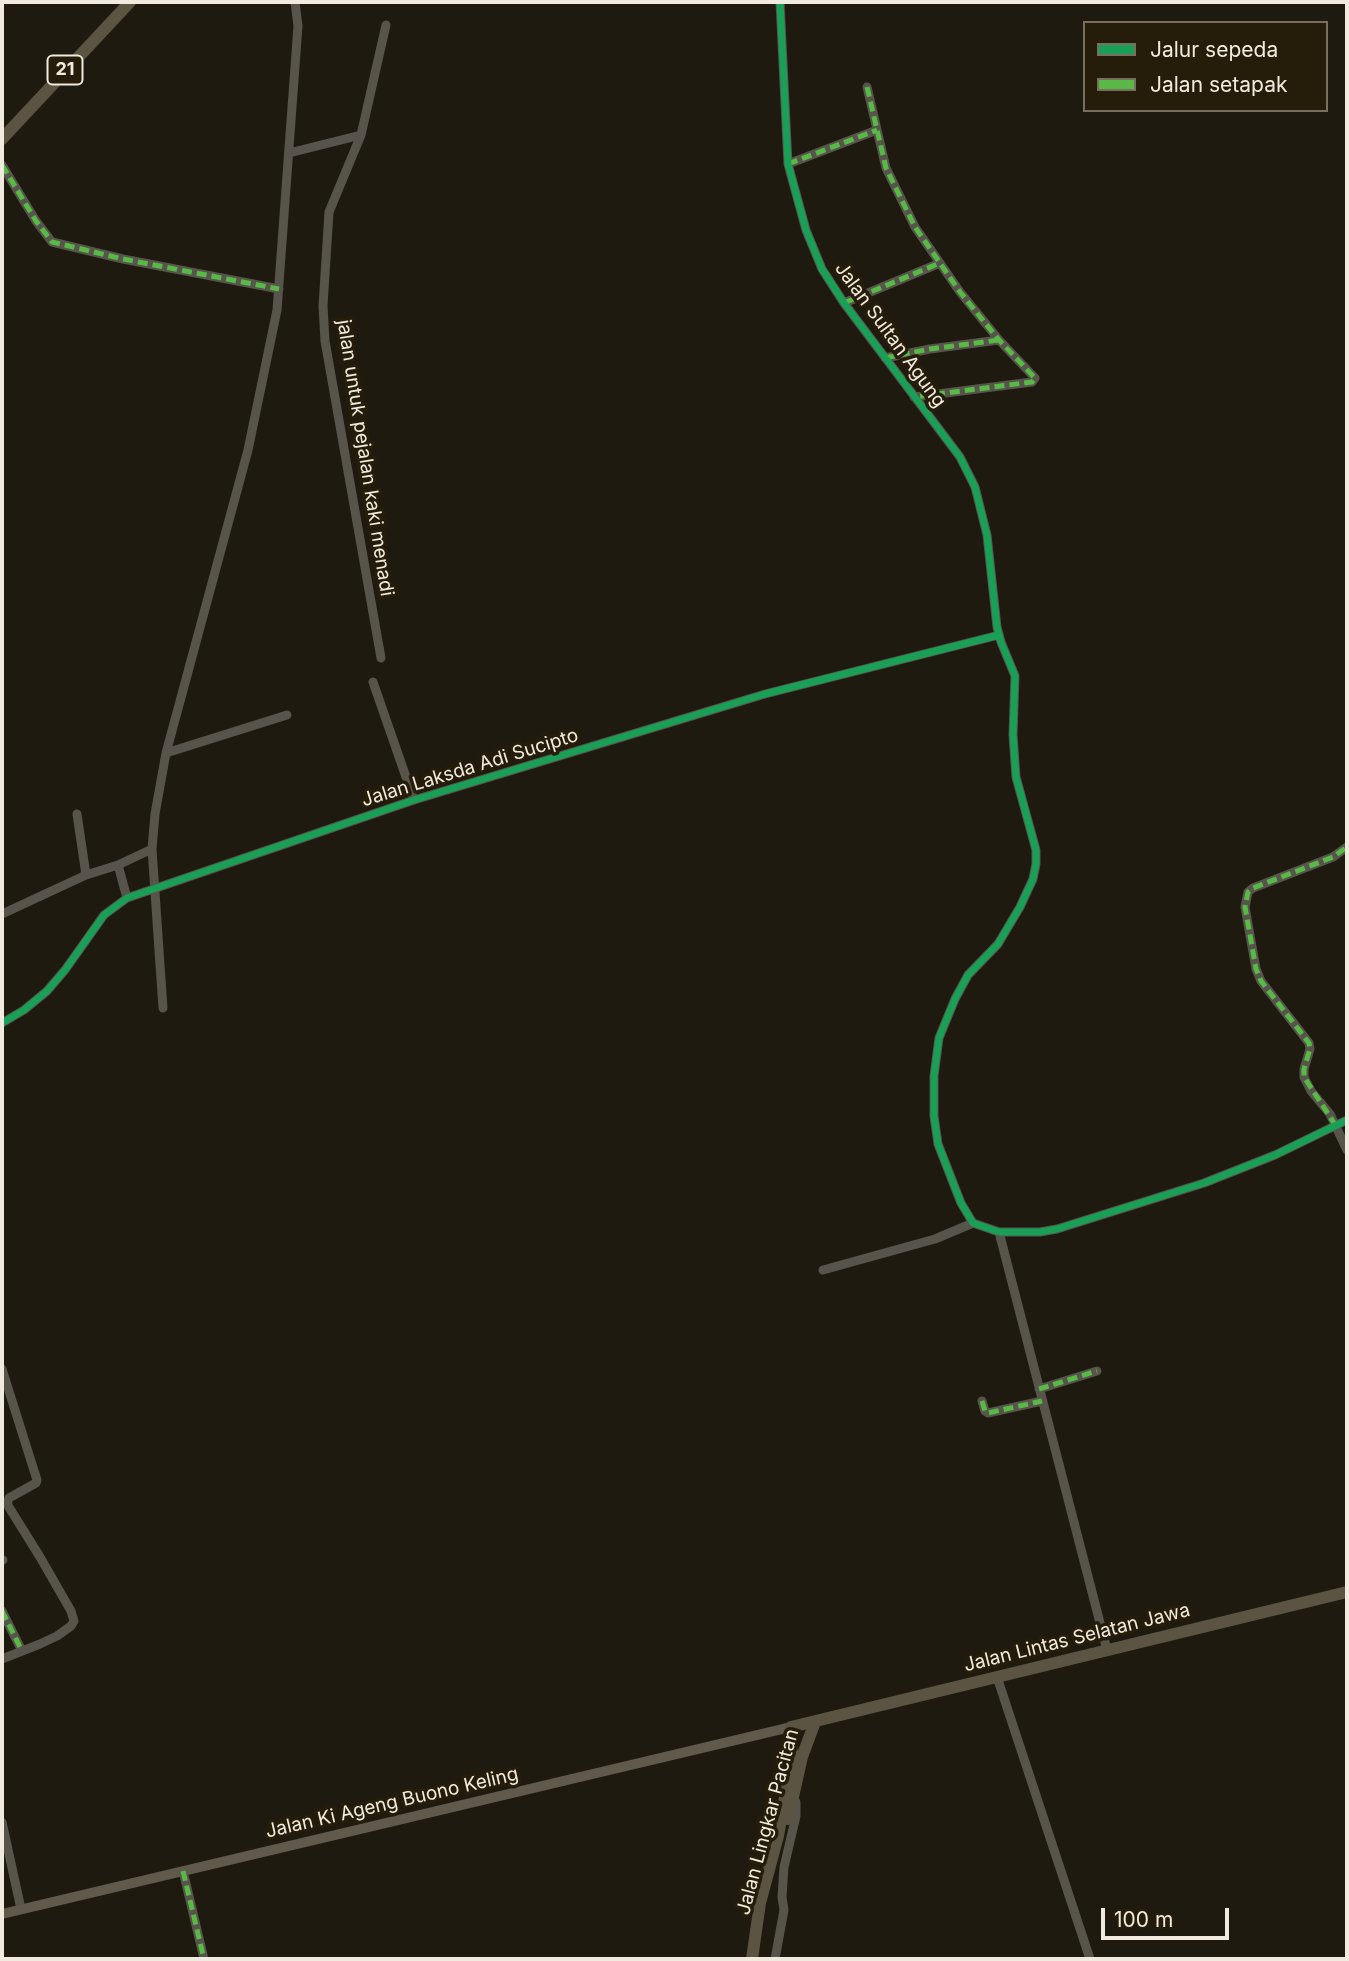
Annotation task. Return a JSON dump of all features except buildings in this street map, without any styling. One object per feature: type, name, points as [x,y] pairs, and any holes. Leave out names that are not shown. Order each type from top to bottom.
[{"type":"highway","name":"21","points":[[2,139],[130,2]]},
{"type":"highway","name":"Jalan Lintas Selatan Jawa","points":[[791,1727],[1347,1592]]},
{"type":"highway","name":"Jalan Lingkar Pacitan","points":[[752,1959],[767,1906],[789,1798],[815,1722]]},
{"type":"highway","name":"Jalan Lingkar Pacitan","points":[[789,1798],[791,1727]]},
{"type":"main road","name":"Jalan Ki Ageng Buono Keling","points":[[2,1914],[791,1727]]},
{"type":"street","points":[[163,1008],[152,849],[155,814],[166,753],[248,450],[277,310],[298,26],[295,2]]},
{"type":"street","name":"Jalan Sultan Agung","points":[[779,2],[788,164],[806,230],[822,270],[960,457],[975,487],[987,534],[999,635],[1016,676],[1013,735],[1016,778],[1036,850],[1033,879],[998,944],[968,975],[955,999],[939,1038],[934,1076],[934,1116],[938,1144],[961,1203],[974,1223]]},
{"type":"street","name":"jalan untuk pejalan kaki menadi","points":[[380,658],[325,341],[323,306],[329,212],[361,135],[386,25]]},
{"type":"street","points":[[867,87],[886,168],[915,227],[960,292],[999,340],[1034,375],[1034,382],[914,397]]},
{"type":"street","points":[[788,164],[877,130]]},
{"type":"street","points":[[289,153],[361,135]]},
{"type":"street","points":[[2,165],[52,242],[123,259],[279,289]]},
{"type":"street","points":[[844,303],[940,263]]},
{"type":"street","points":[[885,358],[999,340]]},
{"type":"street","name":"Jalan Laksda Adi Sucipto","points":[[2,1023],[24,1010],[47,991],[65,971],[104,915],[127,898],[414,800],[765,694],[999,635]]},
{"type":"street","points":[[373,682],[414,800]]},
{"type":"street","points":[[166,753],[287,715]]},
{"type":"street","points":[[77,814],[86,875]]},
{"type":"street","points":[[1347,847],[1333,857],[1253,888],[1248,892],[1245,907],[1256,969],[1261,981],[1309,1043],[1304,1077],[1336,1126],[1347,1150]]},
{"type":"street","points":[[2,914],[86,875],[118,865],[152,849]]},
{"type":"street","points":[[118,865],[127,898]]},
{"type":"street","points":[[823,1270],[935,1239],[974,1223],[999,1232],[1040,1232],[1098,1217],[1204,1183],[1275,1155],[1347,1120]]},
{"type":"street","points":[[999,1232],[1107,1650]]},
{"type":"street","points":[[2,1368],[37,1479],[36,1483],[9,1498],[7,1504],[74,1620],[71,1626],[57,1636],[2,1659]]},
{"type":"street","points":[[1039,1389],[1097,1371]]},
{"type":"street","points":[[982,1401],[988,1413],[1042,1401]]},
{"type":"street","points":[[2,1611],[22,1651]]},
{"type":"street","points":[[997,1677],[1090,1959]]},
{"type":"street","points":[[775,1959],[784,1910],[784,1867],[796,1816],[796,1802],[789,1798]]},
{"type":"street","points":[[2,1822],[21,1909]]},
{"type":"street","points":[[183,1871],[204,1959]]},
{"type":"marked path","points":[[867,87],[886,168],[915,227],[960,292],[999,340],[1035,378],[1032,382],[914,397]]},
{"type":"marked path","points":[[788,164],[877,130]]},
{"type":"marked path","points":[[2,165],[52,242],[123,259],[279,289]]},
{"type":"marked path","points":[[844,303],[940,263]]},
{"type":"marked path","points":[[885,358],[999,340]]},
{"type":"marked path","points":[[1336,1126],[1304,1077],[1309,1043],[1261,981],[1256,969],[1245,907],[1248,892],[1253,888],[1333,857],[1347,847]]},
{"type":"marked path","points":[[1039,1389],[1097,1371]]},
{"type":"marked path","points":[[982,1401],[988,1413],[1042,1401]]},
{"type":"marked path","points":[[2,1611],[22,1651]]},
{"type":"marked path","points":[[183,1871],[204,1959]]},
{"type":"cycle path","points":[[780,2],[788,164],[806,230],[822,269],[844,303],[960,457],[975,487],[987,535],[997,627],[1015,676],[1013,735],[1016,777],[1036,850],[1036,864],[1033,879],[1020,907],[998,944],[968,975],[939,1038],[934,1076],[934,1116],[938,1144],[961,1203],[973,1223],[999,1232],[1040,1232],[1057,1229],[1204,1183],[1275,1155],[1347,1120]]},
{"type":"cycle path","points":[[2,1023],[24,1010],[47,991],[104,915],[127,898],[414,800],[765,694],[999,635]]}]
